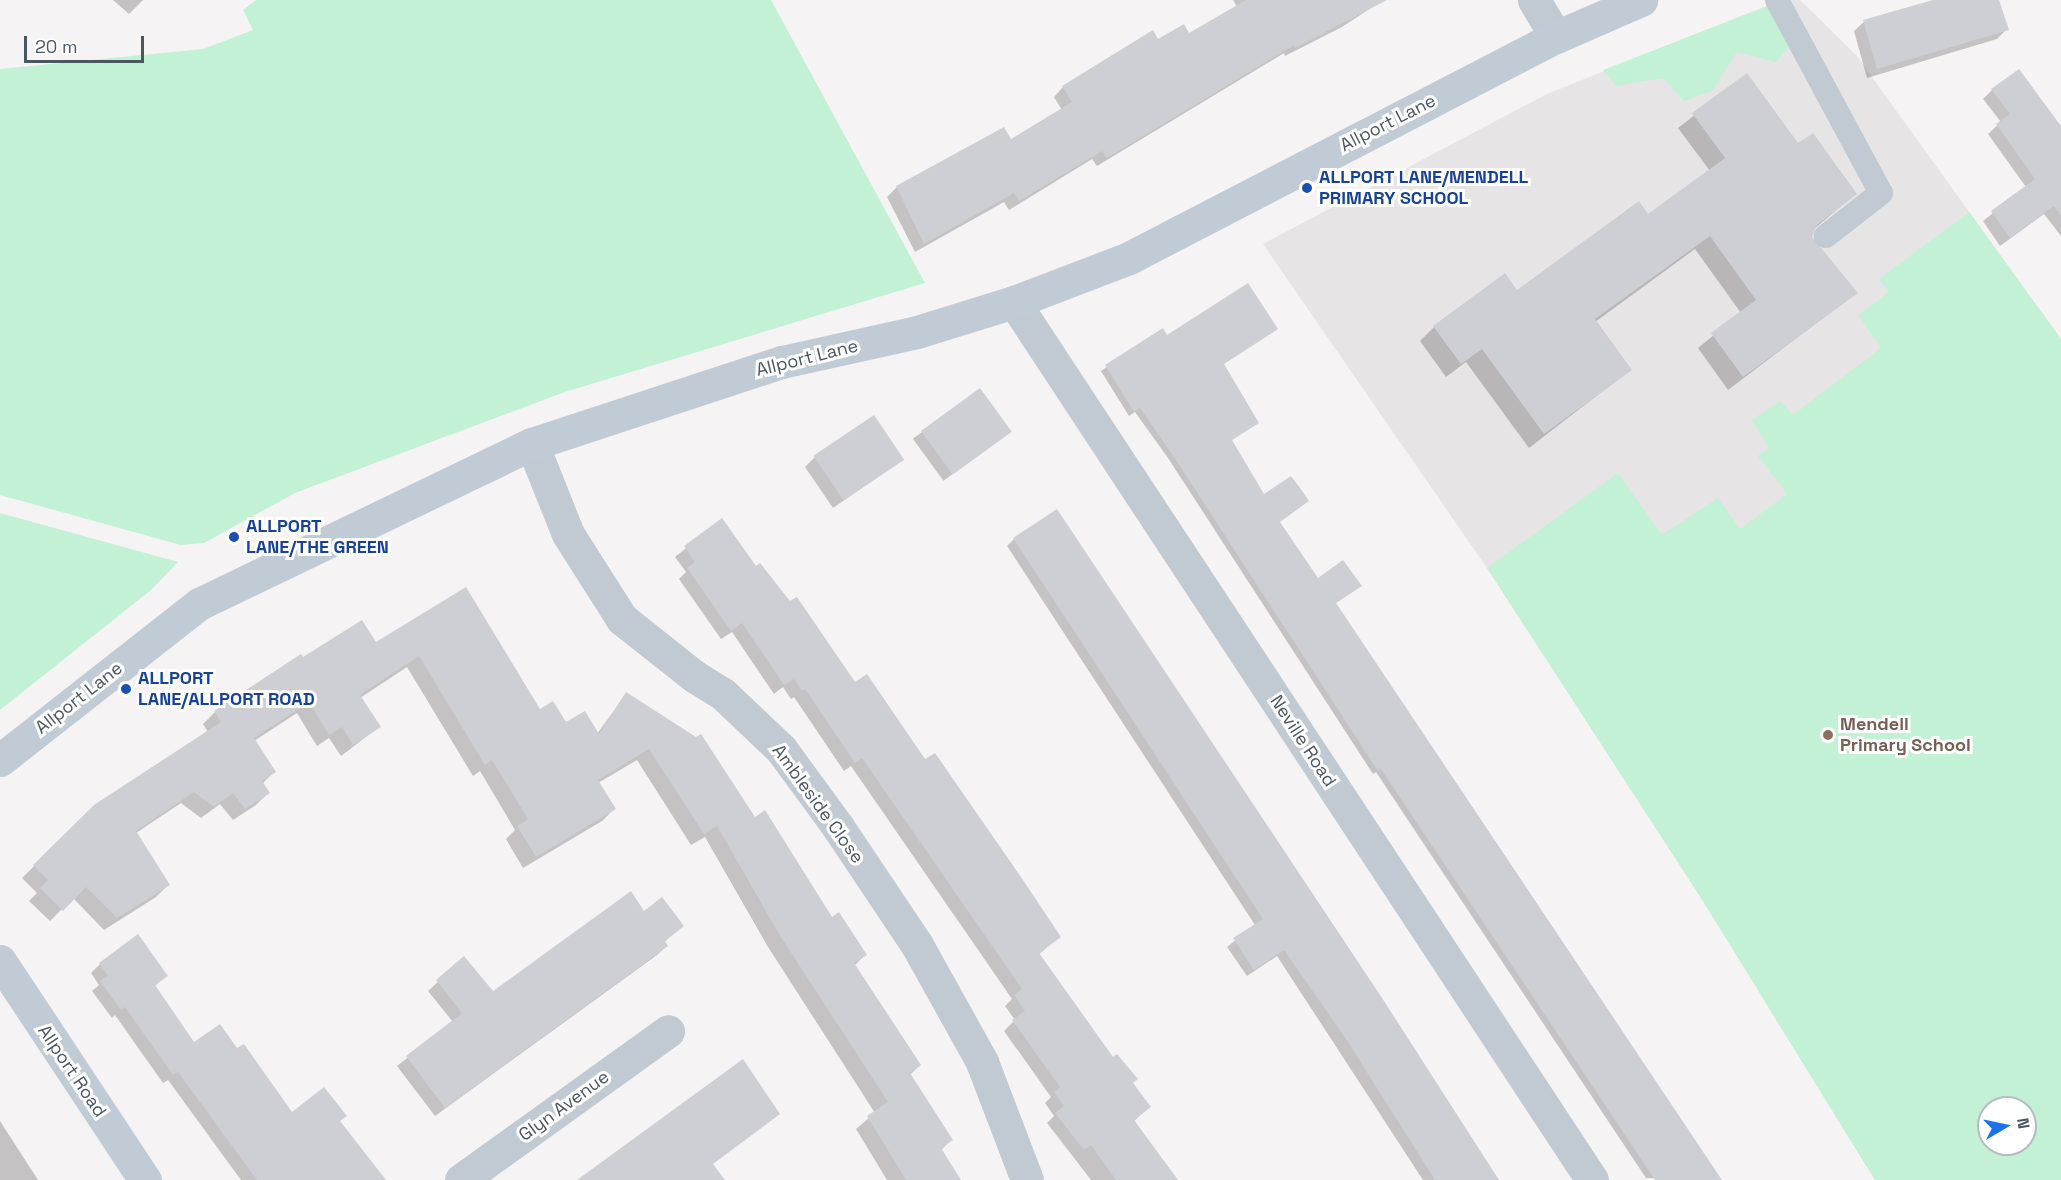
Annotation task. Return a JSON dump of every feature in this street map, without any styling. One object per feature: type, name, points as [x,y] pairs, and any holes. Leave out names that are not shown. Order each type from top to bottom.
[{"type":"street","points":[[1534,0],[1556,37]]},
{"type":"street","name":"Allport Lane","points":[[0,760],[199,604],[532,444],[782,362],[917,332],[1014,302],[1129,258],[1556,37],[1641,0]]},
{"type":"street","name":"Neville Road","points":[[1014,302],[1592,1180]]},
{"type":"street","name":"Ambleside Close","points":[[532,444],[568,534],[622,619],[694,676],[723,694],[781,749],[917,945],[982,1062],[1027,1180]]},
{"type":"street","name":"Allport Road","points":[[0,961],[145,1180]]},
{"type":"street","name":"Glyn Avenue","points":[[461,1180],[668,1031]]},
{"type":"lane","points":[[1777,0],[1881,193],[1826,236]]},
{"type":"shaded area","name":"Mendell Primary School","points":[[1782,0],[1800,0],[1856,55],[2061,339],[2061,1180],[1875,1180],[1703,901],[1487,568],[1263,244],[1547,94]]},
{"type":"green space","points":[[256,0],[771,0],[925,283],[565,392],[295,493],[204,543],[181,545],[0,495],[0,69],[203,49],[253,30],[243,10]]},
{"type":"green space","points":[[1770,5],[1791,45],[1776,62],[1737,52],[1712,91],[1684,101],[1663,78],[1616,86],[1603,70]]},
{"type":"green space","points":[[1969,212],[2061,339],[2061,1180],[1875,1180],[1703,901],[1487,568],[1618,473],[1662,535],[1718,498],[1740,529],[1787,494],[1758,456],[1769,448],[1752,420],[1780,401],[1793,415],[1881,348],[1858,315],[1889,292],[1879,279]]},
{"type":"green space","points":[[0,513],[178,562],[151,590],[0,710]]},
{"type":"building","points":[[1246,0],[1387,0],[1295,48],[1294,45],[1107,158],[1102,151],[1019,201],[1014,193],[924,244],[896,186],[1004,127],[1011,139],[1072,102],[1062,86],[1153,30],[1158,39],[1184,24],[1189,33]]},
{"type":"building","points":[[1933,0],[1999,0],[2009,30],[1877,69],[1863,20]]},
{"type":"building","points":[[2019,69],[2061,126],[2061,216],[2054,206],[2010,238],[1991,211],[2035,179],[1996,124],[2010,114],[1991,89]]},
{"type":"building","points":[[1747,73],[1798,143],[1813,133],[1857,194],[1817,225],[1812,237],[1858,293],[1743,377],[1711,333],[1756,300],[1710,236],[1595,319],[1632,370],[1544,434],[1482,349],[1461,364],[1433,326],[1505,273],[1517,290],[1639,201],[1648,214],[1725,158],[1692,113]]},
{"type":"building","points":[[1248,283],[1278,329],[1224,364],[1259,423],[1232,440],[1264,494],[1291,476],[1309,501],[1280,522],[1318,578],[1343,560],[1362,586],[1336,603],[1722,1180],[1655,1180],[1381,769],[1378,771],[1172,454],[1140,408],[1134,412],[1105,365],[1163,328],[1167,335]]},
{"type":"building","points":[[980,388],[1012,432],[953,475],[921,431]]},
{"type":"building","points":[[874,415],[904,460],[844,501],[813,456]]},
{"type":"building","points":[[1057,509],[1384,1001],[1499,1180],[1435,1180],[1346,1039],[1284,950],[1254,970],[1233,938],[1263,919],[1013,538]]},
{"type":"building","points":[[722,518],[756,566],[760,563],[790,601],[797,597],[855,682],[867,674],[925,759],[935,753],[1023,880],[1061,937],[1039,953],[1113,1057],[1117,1054],[1138,1079],[1133,1083],[1151,1107],[1134,1120],[1178,1180],[1116,1180],[1091,1145],[1084,1150],[1055,1113],[1064,1106],[1054,1092],[1060,1087],[1012,1020],[1025,1011],[1014,995],[1022,989],[862,758],[855,763],[805,689],[802,691],[794,679],[784,685],[742,623],[731,631],[687,568],[695,562],[684,546]]},
{"type":"building","points":[[466,587],[540,709],[553,701],[566,722],[585,711],[599,734],[626,692],[696,737],[701,734],[755,817],[765,810],[832,917],[839,912],[867,955],[854,963],[921,1065],[910,1073],[953,1140],[941,1148],[961,1180],[906,1180],[867,1116],[888,1102],[779,934],[717,826],[704,834],[649,749],[598,780],[616,809],[536,857],[517,826],[528,819],[492,760],[485,765],[419,656],[360,695],[381,727],[353,745],[342,727],[329,735],[309,702],[254,738],[276,772],[262,781],[270,793],[245,809],[233,793],[214,807],[194,792],[136,831],[170,885],[117,918],[86,887],[63,911],[40,888],[48,880],[33,865],[94,805],[221,722],[214,711],[301,654],[303,657],[362,620],[376,642]]},
{"type":"building","points":[[631,891],[644,911],[662,897],[684,926],[665,941],[668,946],[445,1108],[406,1056],[462,1013],[436,980],[464,956],[493,991]]},
{"type":"building","points":[[138,934],[168,976],[155,985],[194,1042],[220,1024],[237,1048],[244,1044],[292,1112],[324,1087],[347,1116],[340,1121],[386,1180],[257,1180],[178,1072],[173,1075],[125,1007],[121,1010],[100,981],[108,976],[99,963]]},
{"type":"building","points":[[743,1059],[780,1114],[713,1164],[725,1180],[577,1180]]},
{"type":"place","name":"ALLPORT LANE/MENDELL PRIMARY SCHOOL","points":[[1307,188]]},
{"type":"place","name":"ALLPORT LANE/THE GREEN","points":[[234,537]]},
{"type":"place","name":"ALLPORT LANE/ALLPORT ROAD","points":[[126,689]]},
{"type":"place","name":"Mendell Primary School","points":[[1828,735]]}]
